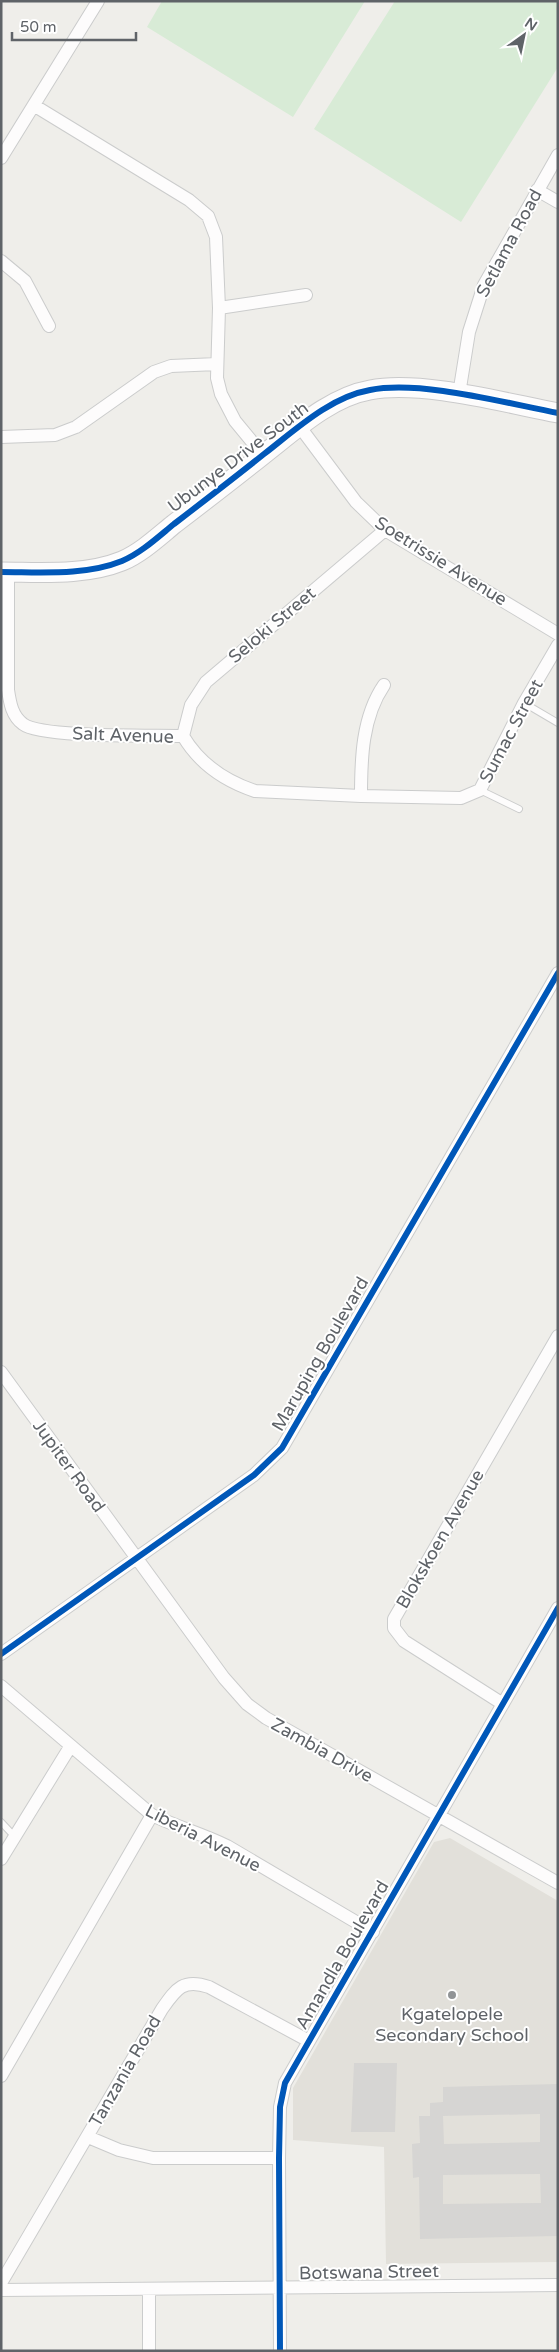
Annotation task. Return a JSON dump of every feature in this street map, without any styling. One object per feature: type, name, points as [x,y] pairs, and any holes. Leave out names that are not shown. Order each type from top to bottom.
[{"type":"street","points":[[1,158],[35,106],[98,1]]},
{"type":"street","points":[[35,106],[201,208],[213,226],[216,237],[219,308],[217,378],[226,407],[243,432],[263,455]]},
{"type":"street","name":"Setlama Road","points":[[459,394],[469,332],[484,285],[558,155]]},
{"type":"street","points":[[537,190],[558,202]]},
{"type":"street","points":[[1,261],[25,281],[49,326]]},
{"type":"street","points":[[219,308],[306,295]]},
{"type":"street","points":[[1,437],[55,435],[76,427],[135,382],[154,372],[171,366],[217,364]]},
{"type":"street","name":"Ubunye Drive South","points":[[4,572],[73,571],[107,566],[123,561],[156,539],[300,427],[340,400],[370,390],[404,388],[459,394],[558,413]]},
{"type":"street","name":"Soetrissie Avenue","points":[[300,427],[356,502],[385,530],[558,634]]},
{"type":"street","name":"Seloki Street","points":[[183,736],[190,705],[206,682],[385,530]]},
{"type":"street","name":"Salt Avenue","points":[[4,572],[8,690],[10,705],[16,718],[24,725],[48,732],[183,736],[198,757],[212,770],[241,787],[268,793],[461,798],[480,790]]},
{"type":"street","name":"Sumac Street","points":[[480,790],[524,703],[558,645]]},
{"type":"street","points":[[361,796],[361,769],[368,720],[373,700],[384,685]]},
{"type":"street","name":"Maruping Boulevard","points":[[1,1654],[265,1466],[282,1448],[558,972]]},
{"type":"street","name":"Blokskoen Avenue","points":[[503,1704],[404,1641],[394,1628],[394,1619],[558,1336]]},
{"type":"street","name":"Jupiter Road","points":[[1,1372],[136,1559]]},
{"type":"street","name":"Zambia Drive","points":[[136,1559],[224,1678],[247,1704],[266,1718],[558,1883]]},
{"type":"street","name":"Amandla Boulevard","points":[[280,2351],[279,2158],[280,2108],[283,2089],[558,1608]]},
{"type":"street","name":"Liberia Avenue","points":[[1,1686],[70,1747],[152,1815],[227,1846],[373,1932]]},
{"type":"street","points":[[1,1859],[70,1747]]},
{"type":"street","points":[[1,2076],[152,1815]]},
{"type":"street","name":"Tanzania Road","points":[[1,2283],[172,1994],[185,1984],[199,1983],[309,2041]]},
{"type":"street","points":[[88,2137],[119,2150],[148,2158],[279,2158]]},
{"type":"street","name":"Botswana Street","points":[[1,2290],[558,2285]]},
{"type":"street","points":[[149,2289],[149,2351]]},
{"type":"lane","points":[[524,703],[558,723]]},
{"type":"lane","points":[[480,790],[519,809]]},
{"type":"lane","points":[[1,1822],[16,1837]]},
{"type":"shaded area","name":"Kgatelopele Secondary School","points":[[450,1838],[558,1901],[558,2262],[386,2264],[384,2147],[293,2140],[293,2088],[434,1842]]},
{"type":"green space","points":[[162,1],[365,1],[293,117],[147,27]]},
{"type":"green space","points":[[395,1],[558,1],[558,67],[461,222],[314,129]]},
{"type":"building","points":[[354,2063],[397,2063],[395,2132],[351,2132]]},
{"type":"building","points":[[558,2084],[558,2236],[420,2239],[419,2177],[413,2178],[412,2144],[420,2143],[419,2116],[430,2116],[430,2103],[443,2102],[443,2087]],"holes":[[[540,2114],[540,2142],[444,2144],[443,2116]],[[540,2174],[541,2203],[443,2204],[443,2175]]]},
{"type":"cycle path","points":[[1,572],[78,571],[108,566],[129,558],[301,425],[327,407],[355,394],[391,388],[438,390],[558,413]]},
{"type":"cycle path","points":[[1,1654],[254,1475],[282,1448],[558,973]]},
{"type":"cycle path","points":[[280,2351],[279,2158],[280,2107],[285,2083],[558,1608]]},
{"type":"place","name":"Kgatelopele Secondary School","points":[[452,1995]]}]
